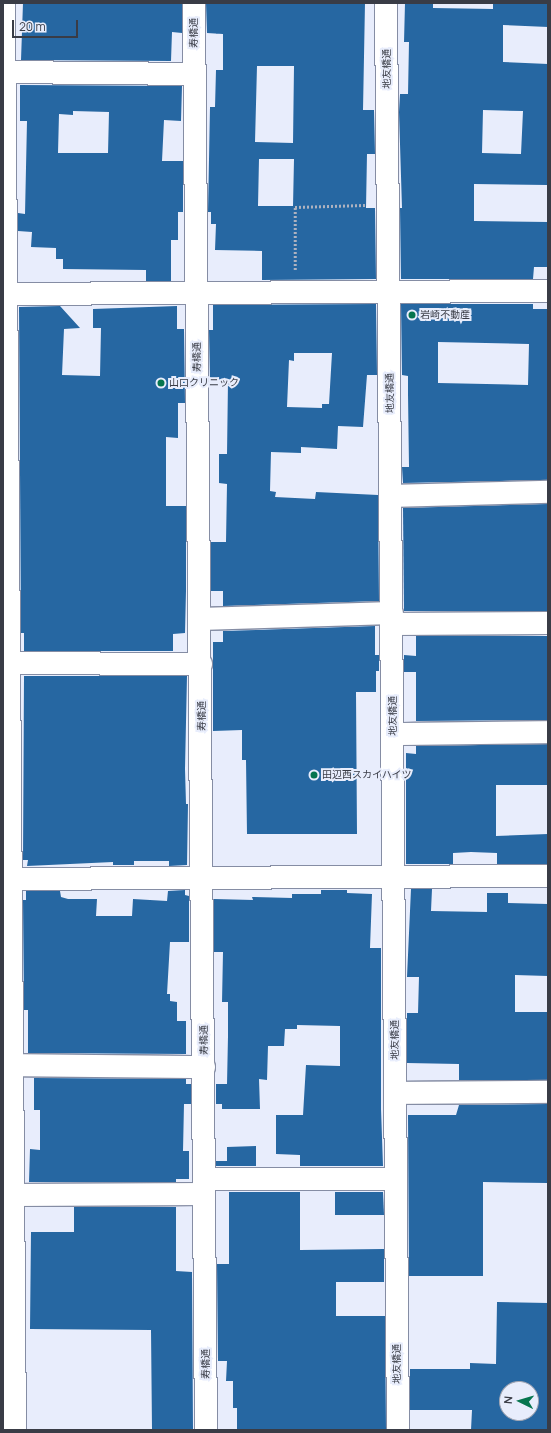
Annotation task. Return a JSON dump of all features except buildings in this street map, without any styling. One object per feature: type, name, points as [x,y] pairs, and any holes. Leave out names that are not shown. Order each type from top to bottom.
[{"type":"street","points":[[4,3],[8,1065],[9,1166],[13,1196],[15,1430]]},
{"type":"street","name":"寿橋通","points":[[194,3],[196,294],[200,619],[202,664],[206,1430]]},
{"type":"street","name":"地友橋通","points":[[386,3],[395,877],[398,1430]]},
{"type":"street","points":[[4,72],[194,74]]},
{"type":"street","points":[[5,294],[548,291]]},
{"type":"street","points":[[391,496],[548,492]]},
{"type":"street","points":[[200,619],[392,618],[548,623]]},
{"type":"street","points":[[7,663],[202,664]]},
{"type":"street","points":[[393,734],[548,732]]},
{"type":"street","points":[[7,879],[202,876],[548,876]]},
{"type":"street","points":[[8,1065],[204,1066]]},
{"type":"street","points":[[396,1093],[548,1092]]},
{"type":"street","points":[[13,1196],[396,1179]]},
{"type":"path","points":[[295,293],[295,207],[388,205]]},
{"type":"place","name":"岩崎不動産","points":[[412,315]]},
{"type":"place","name":"山口クリニック","points":[[161,383]]},
{"type":"place","name":"田辺西スカイハイツ","points":[[314,775]]}]
